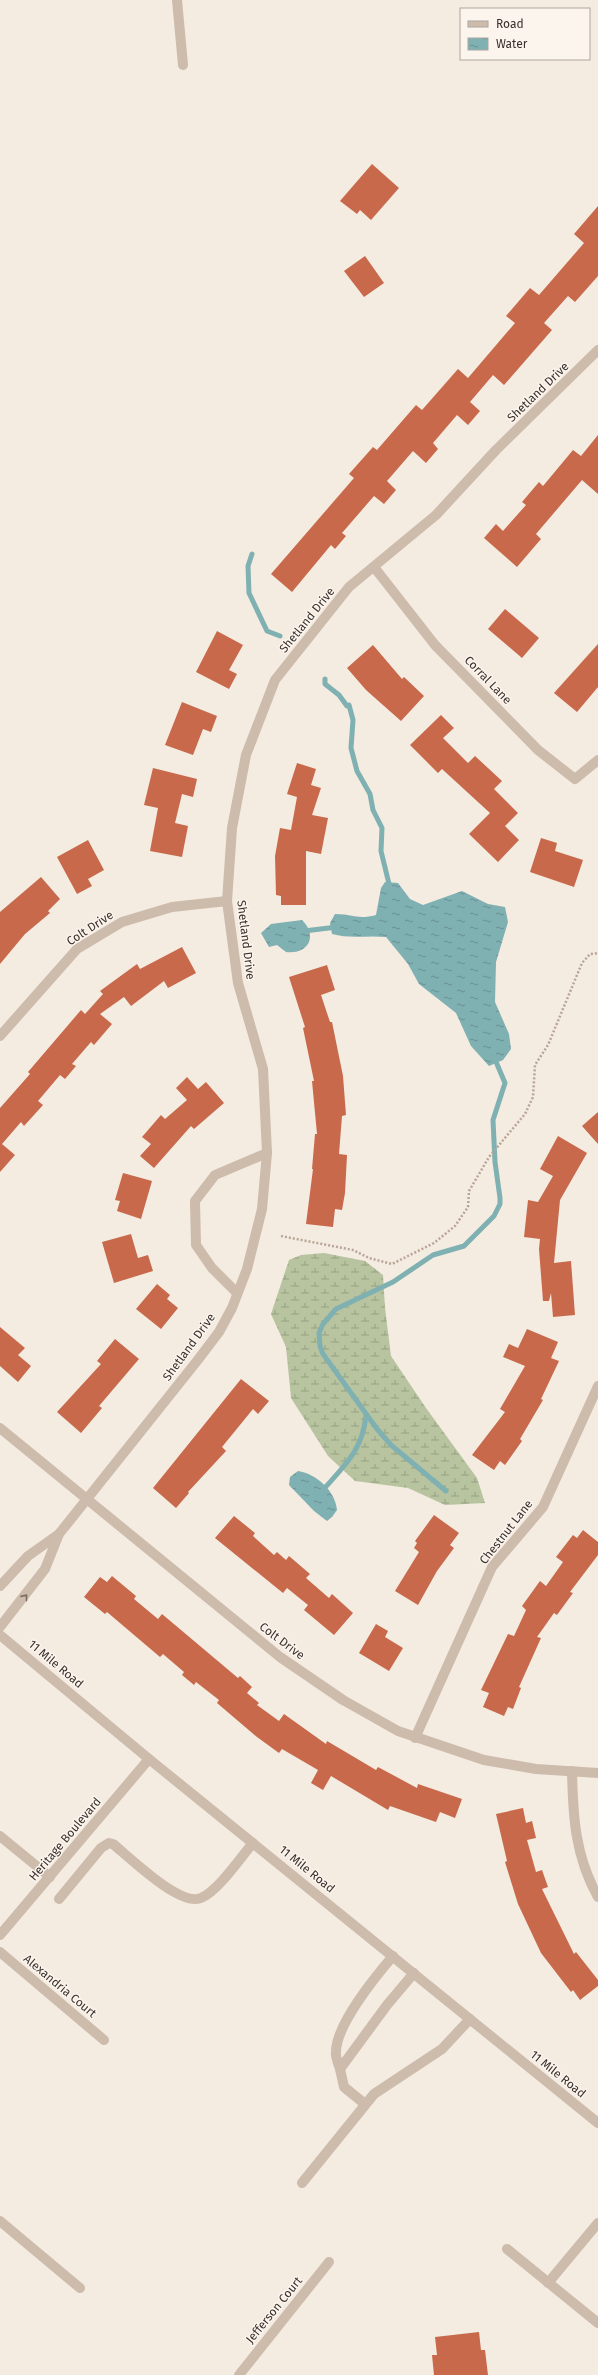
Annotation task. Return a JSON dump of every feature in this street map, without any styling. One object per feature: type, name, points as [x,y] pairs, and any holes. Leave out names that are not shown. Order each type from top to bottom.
[{"type":"street","points":[[177,0],[183,64]]},
{"type":"street","name":"Shetland Drive","points":[[0,1586],[28,1556],[58,1534],[88,1499],[219,1332],[247,1269],[262,1209],[267,1153],[263,1069],[238,983],[227,901],[232,828],[246,755],[275,680],[349,587],[436,515],[496,450],[598,350]]},
{"type":"street","name":"Corral Lane","points":[[374,567],[435,645],[538,750],[576,779],[598,760]]},
{"type":"street","name":"Colt Drive","points":[[0,1036],[77,949],[122,922],[172,907],[227,901]]},
{"type":"street","points":[[237,1293],[212,1268],[196,1245],[195,1201],[215,1175],[267,1153]]},
{"type":"street","name":"Chestnut Lane","points":[[415,1738],[492,1567],[543,1507],[598,1386]]},
{"type":"street","name":"Colt Drive","points":[[0,1428],[280,1657],[343,1700],[398,1731],[415,1738],[484,1760],[536,1769],[598,1773]]},
{"type":"street","name":"Shetland Drive","points":[[0,1627],[45,1569],[58,1534]]},
{"type":"street","name":"11 Mile Road","points":[[0,1634],[149,1759],[598,2123]]},
{"type":"street","name":"Heritage Boulevard","points":[[0,1935],[149,1759]]},
{"type":"street","points":[[572,1771],[573,1820],[577,1840],[592,1887],[598,1897]]},
{"type":"street","points":[[0,1836],[50,1877]]},
{"type":"street","points":[[59,1899],[101,1848],[109,1843],[113,1844],[158,1881],[179,1895],[194,1900],[200,1898],[213,1889],[253,1843]]},
{"type":"street","name":"Alexandria Court","points":[[0,1952],[104,2040]]},
{"type":"street","points":[[365,2104],[344,2087],[336,2050],[349,2017],[377,1974],[393,1956]]},
{"type":"street","points":[[340,2069],[387,2005],[414,1973]]},
{"type":"street","points":[[302,2183],[374,2094],[442,2050],[470,2019]]},
{"type":"street","points":[[0,2221],[80,2288]]},
{"type":"street","points":[[548,2283],[598,2223]]},
{"type":"street","points":[[507,2249],[598,2322]]},
{"type":"street","name":"Jefferson Court","points":[[239,2375],[329,2262]]},
{"type":"path","points":[[281,1236],[353,1250],[369,1258],[392,1264],[434,1243],[455,1226],[468,1207],[469,1191],[489,1157],[525,1114],[533,1097],[535,1065],[548,1045],[582,963],[590,954],[598,953]]},
{"type":"green space","points":[[324,1253],[365,1261],[383,1275],[385,1308],[391,1356],[426,1408],[477,1478],[485,1503],[445,1505],[408,1488],[355,1481],[328,1456],[291,1398],[286,1347],[271,1314],[289,1260],[301,1255]]},
{"type":"water","points":[[385,882],[398,883],[410,899],[423,905],[462,891],[488,904],[505,907],[508,922],[496,962],[495,1002],[509,1034],[511,1049],[503,1060],[489,1066],[471,1046],[456,1013],[419,984],[408,964],[386,937],[346,936],[332,934],[330,923],[335,914],[359,917],[376,915],[381,888]]},
{"type":"water","points":[[302,920],[307,926],[309,932],[309,943],[300,950],[294,952],[286,952],[277,945],[269,947],[261,933],[271,924]]},
{"type":"water","points":[[298,1471],[312,1476],[324,1484],[333,1496],[337,1510],[327,1521],[314,1511],[289,1485],[290,1477]]},
{"type":"building","points":[[372,164],[399,188],[371,220],[360,210],[357,214],[340,201]]},
{"type":"building","points":[[598,206],[598,276],[575,302],[568,296],[544,323],[552,330],[504,385],[493,375],[470,402],[480,411],[468,425],[457,415],[433,443],[438,449],[426,463],[413,451],[387,481],[396,490],[384,504],[374,496],[342,533],[346,536],[335,549],[331,545],[292,592],[271,574],[354,478],[349,474],[373,447],[377,450],[416,405],[422,410],[458,369],[468,378],[515,323],[506,316],[530,288],[539,295],[584,243],[574,234]]},
{"type":"building","points":[[365,256],[384,283],[364,297],[344,271]]},
{"type":"building","points":[[598,435],[598,494],[582,480],[536,534],[541,539],[517,567],[484,538],[496,524],[503,531],[526,505],[522,502],[539,482],[543,486],[573,450],[581,456]]},
{"type":"building","points":[[505,609],[539,638],[522,658],[488,629]]},
{"type":"building","points":[[217,631],[243,645],[229,670],[237,674],[229,689],[196,672]]},
{"type":"building","points":[[598,644],[598,687],[577,712],[554,693]]},
{"type":"building","points":[[373,645],[402,679],[404,677],[424,696],[401,721],[366,690],[347,668]]},
{"type":"building","points":[[182,702],[217,716],[211,732],[203,729],[193,755],[165,745]]},
{"type":"building","points":[[441,715],[454,728],[443,738],[468,763],[475,756],[502,781],[494,789],[518,813],[505,826],[519,840],[498,862],[469,834],[490,813],[442,769],[438,773],[410,745]]},
{"type":"building","points":[[297,763],[316,769],[311,785],[321,788],[312,815],[328,818],[321,854],[306,851],[306,905],[281,905],[281,896],[276,895],[275,856],[280,828],[291,830],[297,797],[287,794]]},
{"type":"building","points":[[153,768],[197,779],[193,797],[182,794],[175,823],[188,826],[182,857],[150,851],[158,808],[144,805]]},
{"type":"building","points":[[541,838],[557,843],[555,851],[583,860],[574,887],[530,872]]},
{"type":"building","points":[[88,840],[104,870],[88,879],[92,886],[77,894],[57,857]]},
{"type":"building","points":[[41,877],[60,899],[48,911],[50,913],[25,934],[0,964],[0,912]]},
{"type":"building","points":[[182,947],[196,973],[168,988],[164,981],[131,1006],[124,997],[100,1014],[112,1024],[94,1045],[91,1042],[72,1064],[76,1066],[65,1079],[60,1075],[38,1101],[43,1105],[24,1126],[21,1122],[2,1144],[15,1155],[0,1172],[0,1108],[30,1074],[28,1072],[81,1010],[85,1014],[103,994],[100,991],[137,964],[140,969]]},
{"type":"building","points":[[327,965],[335,990],[321,995],[330,1022],[332,1022],[343,1076],[346,1115],[342,1116],[339,1154],[347,1155],[345,1193],[342,1210],[335,1209],[333,1227],[306,1224],[313,1169],[315,1134],[317,1134],[312,1081],[314,1081],[303,1028],[305,1027],[289,977]]},
{"type":"building","points":[[187,1077],[198,1089],[206,1082],[224,1103],[194,1129],[191,1126],[154,1168],[140,1156],[151,1144],[142,1137],[161,1115],[165,1119],[187,1100],[176,1088]]},
{"type":"building","points":[[598,1112],[598,1144],[582,1126]]},
{"type":"building","points":[[558,1136],[587,1153],[560,1200],[554,1263],[571,1261],[575,1315],[553,1317],[551,1293],[549,1301],[543,1301],[539,1249],[540,1239],[524,1237],[528,1200],[538,1202],[553,1176],[540,1169]]},
{"type":"building","points":[[123,1173],[152,1181],[141,1219],[117,1211],[120,1201],[115,1200]]},
{"type":"building","points":[[131,1234],[138,1258],[148,1255],[153,1271],[114,1283],[102,1242]]},
{"type":"building","points":[[157,1284],[170,1295],[167,1299],[178,1308],[161,1329],[136,1309]]},
{"type":"building","points":[[0,1327],[25,1348],[18,1355],[31,1366],[18,1382],[0,1366]]},
{"type":"building","points":[[527,1329],[558,1342],[551,1358],[559,1361],[541,1399],[543,1400],[520,1439],[522,1441],[505,1465],[500,1461],[494,1470],[472,1455],[505,1412],[500,1409],[525,1366],[503,1357],[509,1344],[518,1348]]},
{"type":"building","points":[[115,1339],[139,1359],[99,1406],[102,1408],[81,1433],[57,1412],[101,1364],[97,1361]]},
{"type":"building","points":[[241,1379],[269,1401],[258,1414],[253,1409],[222,1447],[226,1451],[188,1492],[189,1493],[176,1508],[153,1488]]},
{"type":"building","points":[[434,1515],[459,1533],[450,1545],[454,1548],[437,1571],[418,1605],[395,1591],[419,1552],[414,1548],[417,1543],[415,1541]]},
{"type":"building","points":[[234,1516],[255,1533],[253,1536],[274,1555],[277,1552],[286,1560],[289,1556],[310,1574],[306,1578],[329,1598],[332,1594],[353,1613],[334,1635],[304,1610],[308,1605],[287,1588],[283,1593],[215,1538]]},
{"type":"building","points":[[583,1530],[598,1542],[598,1555],[570,1592],[573,1593],[557,1615],[554,1613],[537,1637],[541,1638],[519,1687],[521,1688],[513,1709],[508,1707],[504,1716],[483,1707],[489,1693],[481,1690],[508,1634],[514,1636],[526,1610],[522,1606],[540,1581],[546,1586],[563,1562],[556,1557],[573,1535],[577,1538]]},
{"type":"building","points":[[112,1576],[136,1596],[134,1599],[158,1619],[162,1614],[238,1678],[240,1676],[252,1687],[247,1693],[259,1703],[257,1705],[279,1721],[284,1714],[326,1744],[327,1741],[376,1770],[378,1767],[417,1788],[418,1784],[462,1799],[455,1818],[440,1812],[436,1822],[390,1806],[388,1810],[331,1776],[323,1790],[311,1783],[318,1770],[282,1749],[279,1753],[257,1737],[217,1703],[219,1700],[196,1682],[194,1685],[182,1675],[184,1672],[163,1654],[160,1657],[107,1612],[105,1614],[84,1597],[100,1577],[107,1582]]},
{"type":"building","points":[[376,1624],[388,1631],[385,1637],[403,1648],[389,1671],[359,1653]]},
{"type":"building","points":[[523,1808],[526,1823],[532,1821],[536,1838],[527,1840],[536,1872],[542,1870],[548,1887],[542,1889],[574,1954],[576,1952],[598,1980],[598,1986],[580,2000],[573,1990],[571,1992],[541,1953],[518,1904],[505,1862],[507,1861],[496,1814]]},
{"type":"building","points":[[479,2332],[481,2350],[485,2350],[488,2375],[434,2375],[432,2355],[437,2355],[435,2337]]},
{"type":"waterway","points":[[252,554],[248,566],[249,593],[267,631],[280,636]]},
{"type":"waterway","points":[[325,679],[325,684],[339,695],[347,706],[349,705],[353,720],[351,748],[357,771],[370,794],[373,810],[382,828],[381,851],[390,888]]},
{"type":"waterway","points":[[304,931],[337,927]]},
{"type":"waterway","points":[[446,1491],[391,1445],[377,1429],[323,1354],[320,1346],[319,1333],[323,1324],[336,1309],[393,1282],[433,1255],[464,1246],[494,1216],[500,1204],[500,1198],[495,1162],[493,1120],[505,1083],[494,1057]]},
{"type":"waterway","points":[[322,1491],[345,1465],[357,1448],[361,1438],[366,1415]]}]
